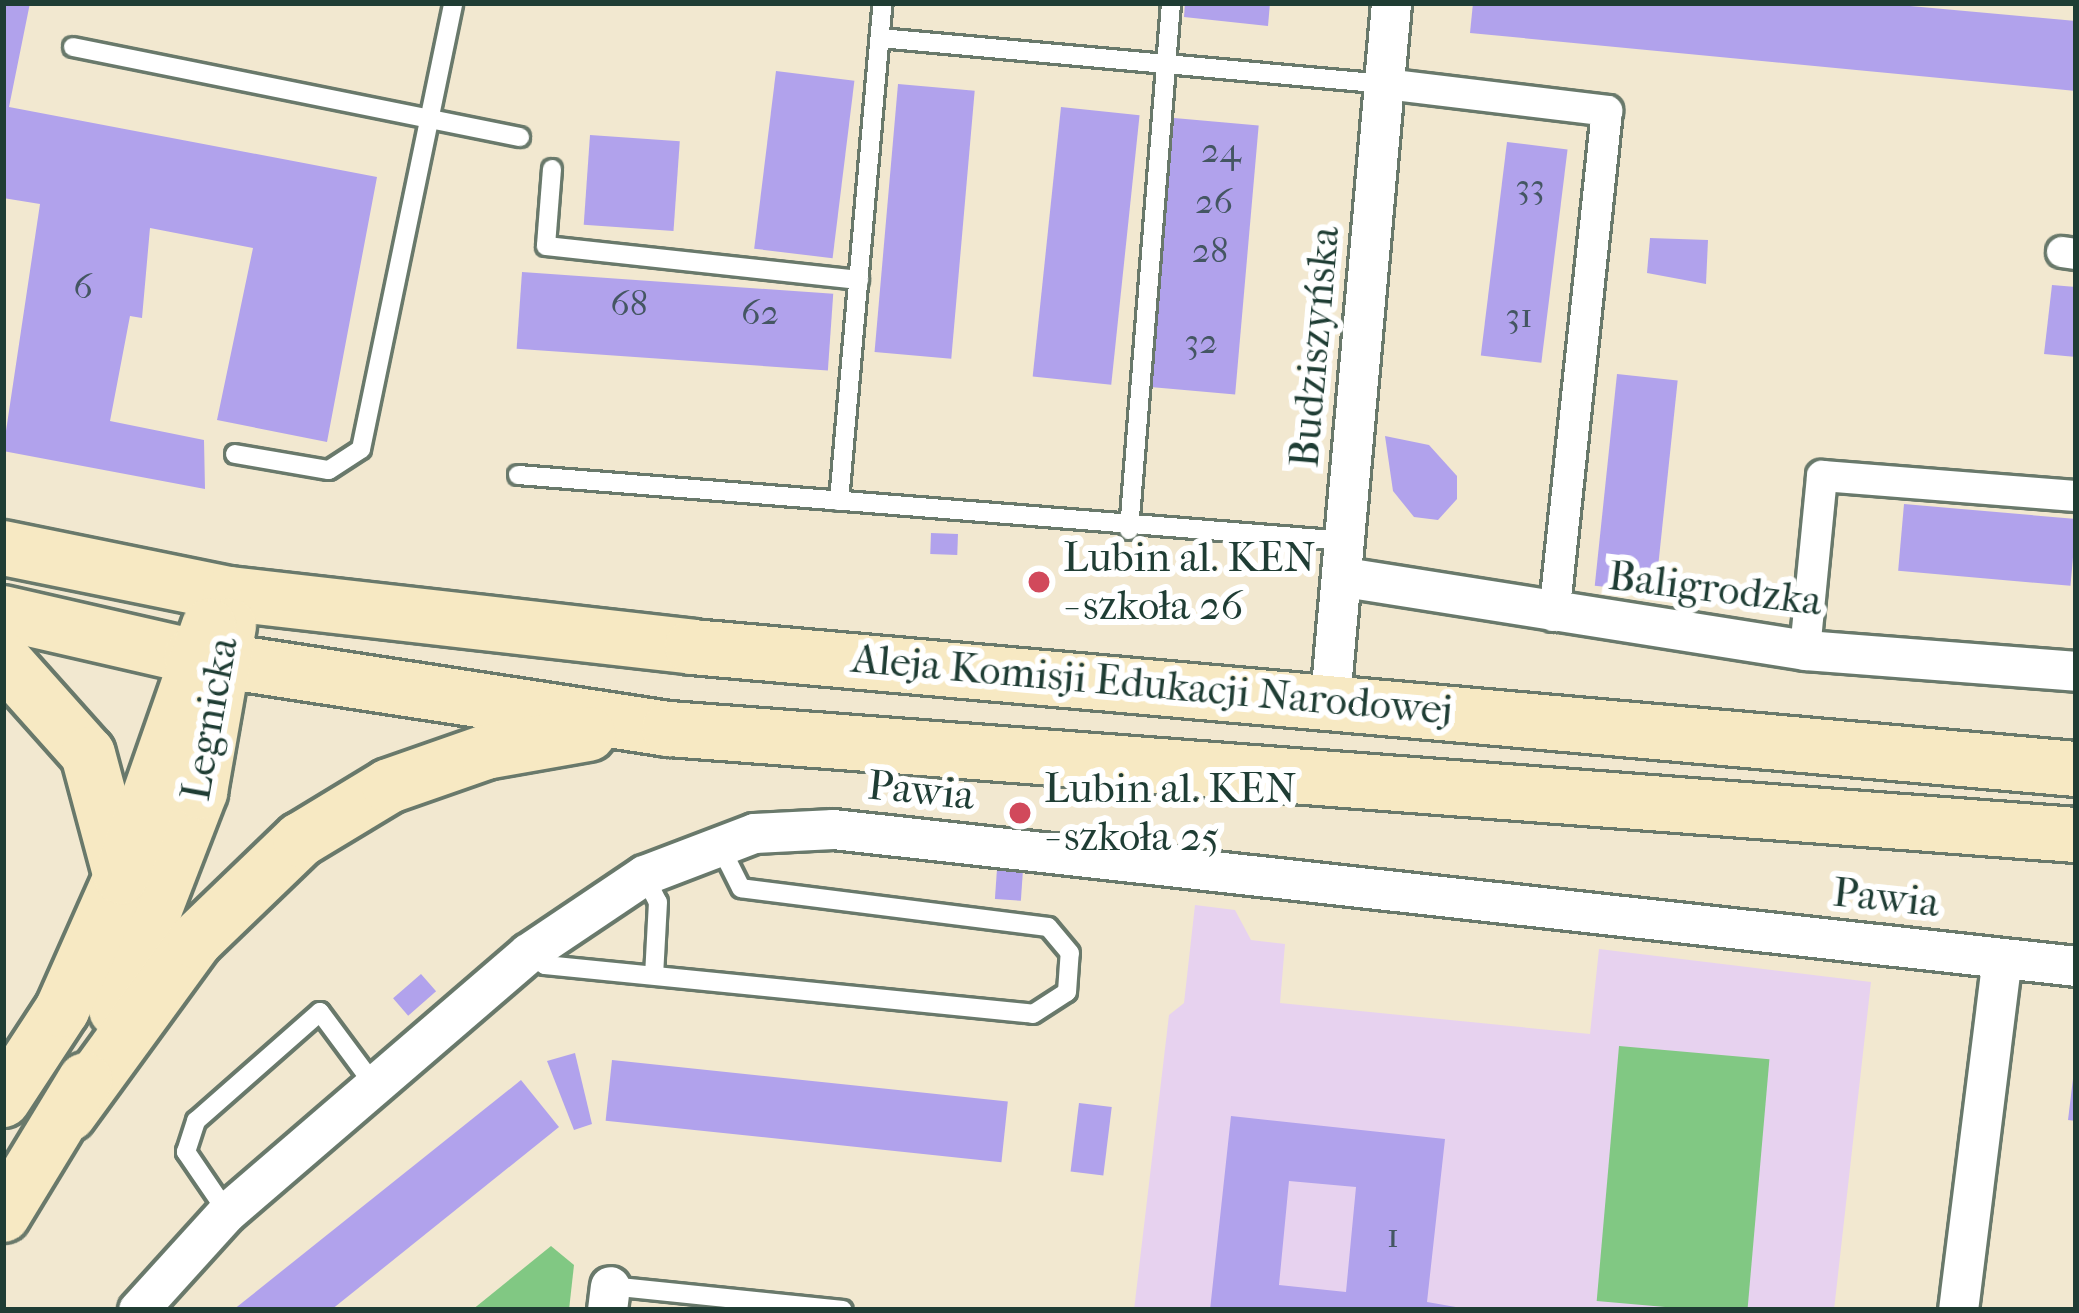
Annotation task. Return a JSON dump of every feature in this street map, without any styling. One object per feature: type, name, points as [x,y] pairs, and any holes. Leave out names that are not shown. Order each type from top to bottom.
[{"type":"main road","name":"Aleja Komisji Edukacji Narodowej","points":[[3,548],[230,594],[692,647],[1330,698],[2076,769]]},
{"type":"main road","name":"Legnicka","points":[[3,1100],[62,1010],[121,877],[209,659],[230,594]]},
{"type":"main road","points":[[3,613],[209,659],[668,729]]},
{"type":"main road","points":[[3,659],[88,754],[121,877]]},
{"type":"main road","name":"Legnicka","points":[[3,1215],[69,1114],[179,862],[209,659]]},
{"type":"main road","name":"Aleja Komisji Edukacji Narodowej","points":[[668,729],[2076,835]]},
{"type":"main road","points":[[69,1114],[195,941],[301,840],[389,787],[486,752],[668,729]]},
{"type":"street","name":"Budziszyńska","points":[[1330,698],[1346,559],[1391,3]]},
{"type":"street","points":[[1385,84],[1606,111],[1554,616]]},
{"type":"street","points":[[1805,650],[1822,476],[2076,496]]},
{"type":"street","name":"Baligrodzka","points":[[1346,559],[1554,616],[1805,650],[2076,671]]},
{"type":"street","name":"Pawia","points":[[138,1310],[227,1211],[528,952],[644,875],[718,842],[833,829],[2076,967]]},
{"type":"street","points":[[1958,1310],[2002,959]]},
{"type":"lane","points":[[235,454],[329,470],[361,449],[453,3]]},
{"type":"lane","points":[[839,502],[883,3]]},
{"type":"lane","points":[[1129,530],[1172,3]]},
{"type":"lane","points":[[880,38],[1166,68],[1385,84]]},
{"type":"lane","points":[[73,47],[520,137]]},
{"type":"lane","points":[[552,169],[546,246],[859,280]]},
{"type":"lane","points":[[518,475],[1129,530],[1346,559]]},
{"type":"lane","points":[[528,952],[545,965],[1033,1014],[1067,992],[1070,953],[1048,927],[741,888],[718,842]]},
{"type":"lane","points":[[644,875],[658,902],[654,975]]},
{"type":"lane","points":[[227,1211],[186,1152],[196,1121],[320,1012],[372,1082]]},
{"type":"lane","points":[[609,1298],[842,1310]]},
{"type":"shaded area","points":[[1195,905],[1235,910],[1251,940],[1285,944],[1280,1003],[1590,1034],[1599,949],[1871,982],[1834,1310],[1134,1310],[1169,1015],[1184,1003]]},
{"type":"green space","points":[[1619,1046],[1769,1059],[1747,1310],[1597,1301]]},
{"type":"green space","points":[[551,1246],[574,1265],[569,1310],[472,1310]]},
{"type":"building","points":[[3,3],[30,3],[9,107],[377,177],[327,442],[217,420],[253,248],[150,228],[142,318],[130,316],[110,421],[204,440],[205,489],[3,451],[40,204],[3,198]]},
{"type":"building","points":[[1185,3],[1270,3],[1268,26],[1184,17]]},
{"type":"building","points":[[1473,3],[1877,3],[2076,21],[2076,91],[1470,33]]},
{"type":"building","points":[[776,71],[854,81],[833,258],[754,249]]},
{"type":"building","points":[[898,84],[975,91],[951,359],[875,352]]},
{"type":"building","points":[[1061,107],[1140,115],[1111,385],[1033,377]]},
{"type":"building","points":[[1174,118],[1259,125],[1235,394],[1150,387]]},
{"type":"building","points":[[590,135],[680,141],[674,231],[584,225]]},
{"type":"building","points":[[1507,142],[1568,149],[1541,363],[1481,355]]},
{"type":"building","points":[[1650,238],[1708,240],[1706,284],[1647,273]]},
{"type":"building","points":[[522,272],[833,294],[828,371],[517,349]]},
{"type":"building","points":[[2052,285],[2076,287],[2076,357],[2044,354]]},
{"type":"building","points":[[1617,374],[1678,380],[1655,592],[1595,586]]},
{"type":"building","points":[[1385,436],[1429,445],[1457,476],[1457,499],[1438,520],[1414,517],[1393,491]]},
{"type":"building","points":[[1904,504],[2076,519],[2071,586],[1898,571]]},
{"type":"building","points":[[931,533],[958,534],[957,555],[930,554]]},
{"type":"building","points":[[997,869],[1023,871],[1021,901],[995,899]]},
{"type":"building","points":[[421,974],[436,991],[408,1016],[393,998]]},
{"type":"building","points":[[575,1053],[592,1124],[574,1130],[547,1061]]},
{"type":"building","points":[[2076,1054],[2076,1121],[2068,1120]]},
{"type":"building","points":[[612,1060],[1008,1102],[1001,1162],[606,1121]]},
{"type":"building","points":[[521,1080],[559,1127],[331,1310],[233,1310]]},
{"type":"building","points":[[1079,1103],[1112,1107],[1103,1176],[1071,1171]]},
{"type":"building","points":[[1231,1116],[1445,1139],[1427,1302],[1473,1310],[1210,1310]],"holes":[[[1289,1181],[1356,1187],[1346,1292],[1279,1285]]]},
{"type":"place","name":"Lubin al. KEN - szkoła 26","points":[[1039,582]]},
{"type":"place","name":"Lubin al. KEN - szkoła 25","points":[[1020,813]]}]
